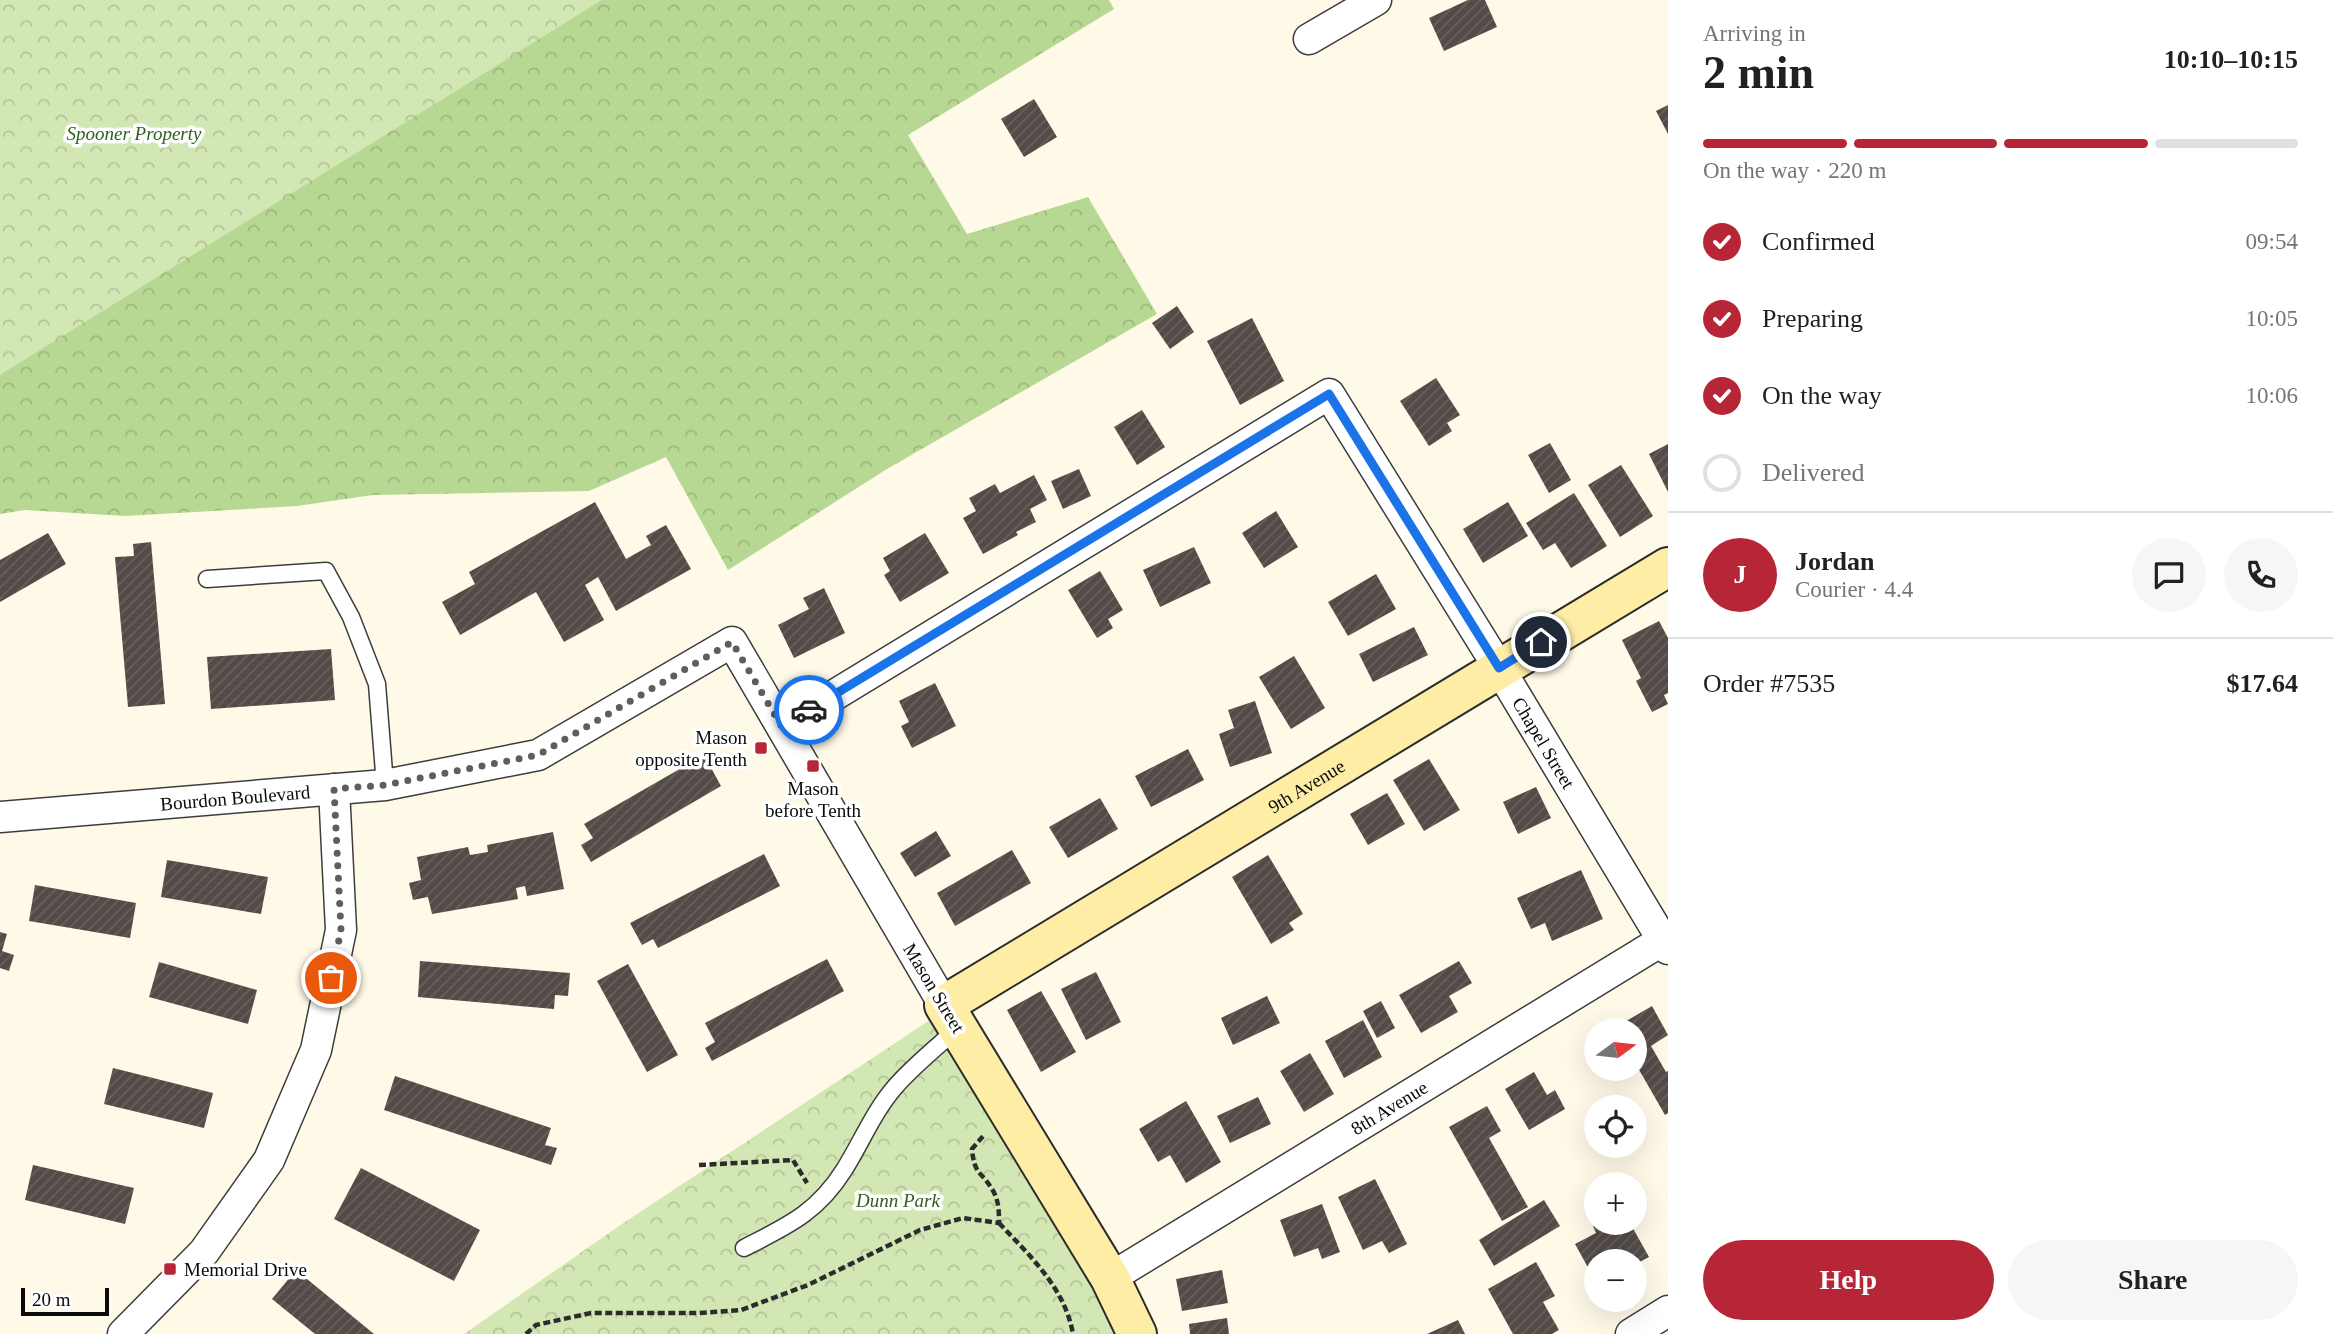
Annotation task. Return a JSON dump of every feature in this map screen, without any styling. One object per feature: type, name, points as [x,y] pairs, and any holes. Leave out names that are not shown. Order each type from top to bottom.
[{"type":"street","points":[[1309,39],[1376,0]]},
{"type":"street","name":"Chapel Street","points":[[782,727],[1329,394],[1666,942]]},
{"type":"street","name":"9th Avenue","points":[[951,1017],[1499,668],[1668,567]]},
{"type":"street","name":"Mason Street","points":[[732,642],[951,1017],[1110,1278],[1137,1334]]},
{"type":"street","name":"Bourdon Boulevard","points":[[0,817],[385,785],[538,755],[732,642]]},
{"type":"street","points":[[123,1334],[204,1252],[269,1160],[316,1050],[341,930],[334,789]]},
{"type":"street","name":"8th Avenue","points":[[1110,1278],[1666,942]]},
{"type":"street","points":[[1631,1334],[1668,1311]]},
{"type":"lane","points":[[207,579],[326,571],[351,617],[377,684],[385,785]]},
{"type":"lane","points":[[744,1248],[800,1219],[819,1202],[843,1172],[894,1087],[951,1017]]},
{"type":"path","points":[[987,1133],[972,1149],[973,1162],[980,1176],[992,1189],[999,1207],[999,1223]]},
{"type":"path","points":[[699,1165],[793,1160],[819,1202]]},
{"type":"path","points":[[526,1334],[536,1325],[590,1313],[699,1313],[741,1310],[808,1285],[920,1230],[962,1218],[999,1223],[1027,1252],[1065,1305],[1073,1334]]},
{"type":"green space","points":[[0,0],[1109,0],[1114,9],[908,135],[967,234],[1088,197],[1157,314],[887,469],[728,570],[666,457],[589,491],[373,495],[297,506],[125,516],[25,510],[0,514]]},
{"type":"green space","name":"Spooner Property","points":[[0,0],[602,0],[0,375]]},
{"type":"green space","name":"Dunn Park","points":[[942,1012],[1124,1334],[464,1334],[622,1224]]},
{"type":"building","points":[[1468,0],[1485,0],[1497,27],[1444,51],[1429,18]]},
{"type":"building","points":[[1034,99],[1057,137],[1024,157],[1001,119]]},
{"type":"building","points":[[1668,105],[1668,134],[1656,111]]},
{"type":"building","points":[[1177,306],[1194,332],[1170,349],[1152,323]]},
{"type":"building","points":[[1252,318],[1284,381],[1240,405],[1207,341]]},
{"type":"building","points":[[1436,378],[1460,415],[1447,423],[1452,431],[1429,446],[1400,401]]},
{"type":"building","points":[[1142,410],[1165,447],[1137,465],[1114,427]]},
{"type":"building","points":[[1550,443],[1571,480],[1549,493],[1528,455]]},
{"type":"building","points":[[1668,444],[1668,492],[1649,454]]},
{"type":"building","points":[[1621,465],[1653,516],[1620,537],[1588,485]]},
{"type":"building","points":[[1079,469],[1091,496],[1063,509],[1051,481]]},
{"type":"building","points":[[1034,475],[1047,500],[1030,509],[1036,522],[983,554],[963,518],[976,511],[969,498],[995,484],[1000,493]]},
{"type":"building","points":[[1574,493],[1607,546],[1571,568],[1555,543],[1543,550],[1526,523]]},
{"type":"building","points":[[595,502],[626,559],[651,545],[646,536],[666,525],[691,569],[616,611],[598,577],[585,585],[604,620],[564,642],[536,592],[460,635],[442,602],[475,584],[469,572]]},
{"type":"building","points":[[1508,502],[1528,536],[1483,563],[1463,529]]},
{"type":"building","points":[[1276,511],[1298,547],[1264,568],[1242,533]]},
{"type":"building","points":[[48,533],[66,564],[0,602],[0,560]]},
{"type":"building","points":[[925,533],[949,573],[900,602],[884,575],[890,571],[883,558]]},
{"type":"building","points":[[151,542],[165,704],[128,707],[115,557],[134,556],[133,544]]},
{"type":"building","points":[[1194,547],[1211,583],[1160,607],[1143,570]]},
{"type":"building","points":[[1100,571],[1123,610],[1108,619],[1113,628],[1097,638],[1068,590]]},
{"type":"building","points":[[1376,574],[1396,609],[1348,636],[1328,602]]},
{"type":"building","points":[[824,588],[845,633],[794,658],[778,625],[809,609],[803,598]]},
{"type":"building","points":[[1659,621],[1668,638],[1668,693],[1664,695],[1668,704],[1652,712],[1636,681],[1641,678],[1622,640]]},
{"type":"building","points":[[1414,627],[1428,655],[1373,682],[1359,654]]},
{"type":"building","points":[[331,649],[335,700],[211,709],[207,657]]},
{"type":"building","points":[[1294,656],[1325,708],[1291,729],[1259,677]]},
{"type":"building","points":[[935,683],[956,726],[912,748],[901,726],[909,722],[899,701]]},
{"type":"building","points":[[1255,701],[1272,753],[1230,767],[1219,734],[1234,728],[1228,710]]},
{"type":"building","points":[[1188,749],[1204,780],[1151,807],[1135,776]]},
{"type":"building","points":[[704,755],[721,786],[591,862],[581,845],[593,838],[584,824]]},
{"type":"building","points":[[1429,759],[1460,810],[1424,831],[1393,780]]},
{"type":"building","points":[[1536,787],[1551,818],[1518,834],[1503,802]]},
{"type":"building","points":[[1387,793],[1405,824],[1368,845],[1350,814]]},
{"type":"building","points":[[1100,798],[1118,829],[1068,858],[1049,827]]},
{"type":"building","points":[[936,831],[951,856],[915,877],[900,853]]},
{"type":"building","points":[[553,832],[564,889],[527,896],[525,886],[516,888],[518,899],[432,914],[428,897],[413,900],[409,883],[421,880],[417,857],[468,847],[470,855],[488,852],[487,845]]},
{"type":"building","points":[[1012,850],[1031,883],[955,926],[937,893]]},
{"type":"building","points":[[764,854],[780,886],[658,948],[653,939],[642,945],[630,923]]},
{"type":"building","points":[[1268,855],[1303,914],[1289,923],[1294,930],[1271,944],[1232,877]]},
{"type":"building","points":[[167,860],[268,877],[261,914],[161,897]]},
{"type":"building","points":[[1581,870],[1603,919],[1552,941],[1545,923],[1531,929],[1517,898]]},
{"type":"building","points":[[35,885],[136,903],[130,938],[29,921]]},
{"type":"building","points":[[0,932],[7,934],[2,951],[14,955],[9,971],[0,968]]},
{"type":"building","points":[[827,959],[844,991],[712,1061],[705,1048],[715,1042],[705,1023]]},
{"type":"building","points":[[420,961],[570,973],[568,996],[555,995],[554,1009],[418,997]]},
{"type":"building","points":[[1459,961],[1472,983],[1449,996],[1458,1012],[1421,1033],[1399,995]]},
{"type":"building","points":[[159,962],[257,990],[248,1024],[149,997]]},
{"type":"building","points":[[628,964],[678,1055],[647,1072],[597,981]]},
{"type":"building","points":[[1096,972],[1121,1022],[1086,1040],[1061,989]]},
{"type":"building","points":[[1041,991],[1076,1052],[1041,1072],[1007,1010]]},
{"type":"building","points":[[1267,996],[1280,1023],[1233,1045],[1221,1018]]},
{"type":"building","points":[[1381,1001],[1395,1028],[1377,1038],[1363,1011]]},
{"type":"building","points":[[1652,1006],[1668,1035],[1651,1046],[1666,1072],[1668,1071],[1668,1113],[1665,1115],[1646,1082],[1647,1018],[1631,1018]]},
{"type":"building","points":[[1363,1020],[1382,1057],[1344,1078],[1325,1041]]},
{"type":"building","points":[[1310,1053],[1334,1094],[1304,1112],[1280,1071]]},
{"type":"building","points":[[113,1068],[213,1093],[204,1128],[104,1104]]},
{"type":"building","points":[[1534,1072],[1547,1095],[1555,1090],[1565,1109],[1529,1130],[1505,1089]]},
{"type":"building","points":[[395,1076],[551,1128],[545,1145],[557,1148],[551,1165],[384,1110]]},
{"type":"building","points":[[1258,1097],[1271,1124],[1230,1143],[1217,1116]]},
{"type":"building","points":[[1186,1101],[1221,1162],[1186,1183],[1170,1155],[1158,1162],[1139,1129]]},
{"type":"building","points":[[1487,1106],[1501,1131],[1489,1138],[1528,1207],[1502,1221],[1449,1127]]},
{"type":"building","points":[[33,1165],[134,1188],[125,1224],[25,1200]]},
{"type":"building","points":[[361,1168],[480,1230],[454,1281],[334,1219]]},
{"type":"building","points":[[1375,1179],[1407,1244],[1389,1253],[1382,1241],[1363,1250],[1338,1197]]},
{"type":"building","points":[[1544,1200],[1560,1226],[1494,1266],[1479,1240]]},
{"type":"building","points":[[1322,1204],[1340,1252],[1322,1259],[1318,1248],[1294,1257],[1280,1220]]},
{"type":"building","points":[[1592,1235],[1637,1235],[1645,1249],[1584,1249],[1584,1260],[1575,1244]]},
{"type":"building","points":[[1536,1262],[1555,1296],[1543,1302],[1559,1330],[1552,1334],[1513,1334],[1488,1289]]},
{"type":"building","points":[[296,1270],[374,1334],[315,1334],[272,1299]]},
{"type":"building","points":[[1222,1270],[1228,1303],[1182,1311],[1176,1279]]},
{"type":"building","points":[[1227,1318],[1229,1334],[1190,1334],[1189,1324]]},
{"type":"building","points":[[1458,1320],[1465,1334],[1427,1334]]},
{"type":"way so far","points":[[331,978],[341,930],[334,789],[385,785],[538,755],[732,642],[782,727],[809,710]]},
{"type":"place","name":"Mason opposite Tenth","points":[[761,748]]},
{"type":"place","name":"Mason before Tenth","points":[[813,766]]},
{"type":"place","name":"Memorial Drive","points":[[170,1269]]},
{"type":"route","points":[[809,710],[1329,394],[1499,668],[1541,642]]}]
